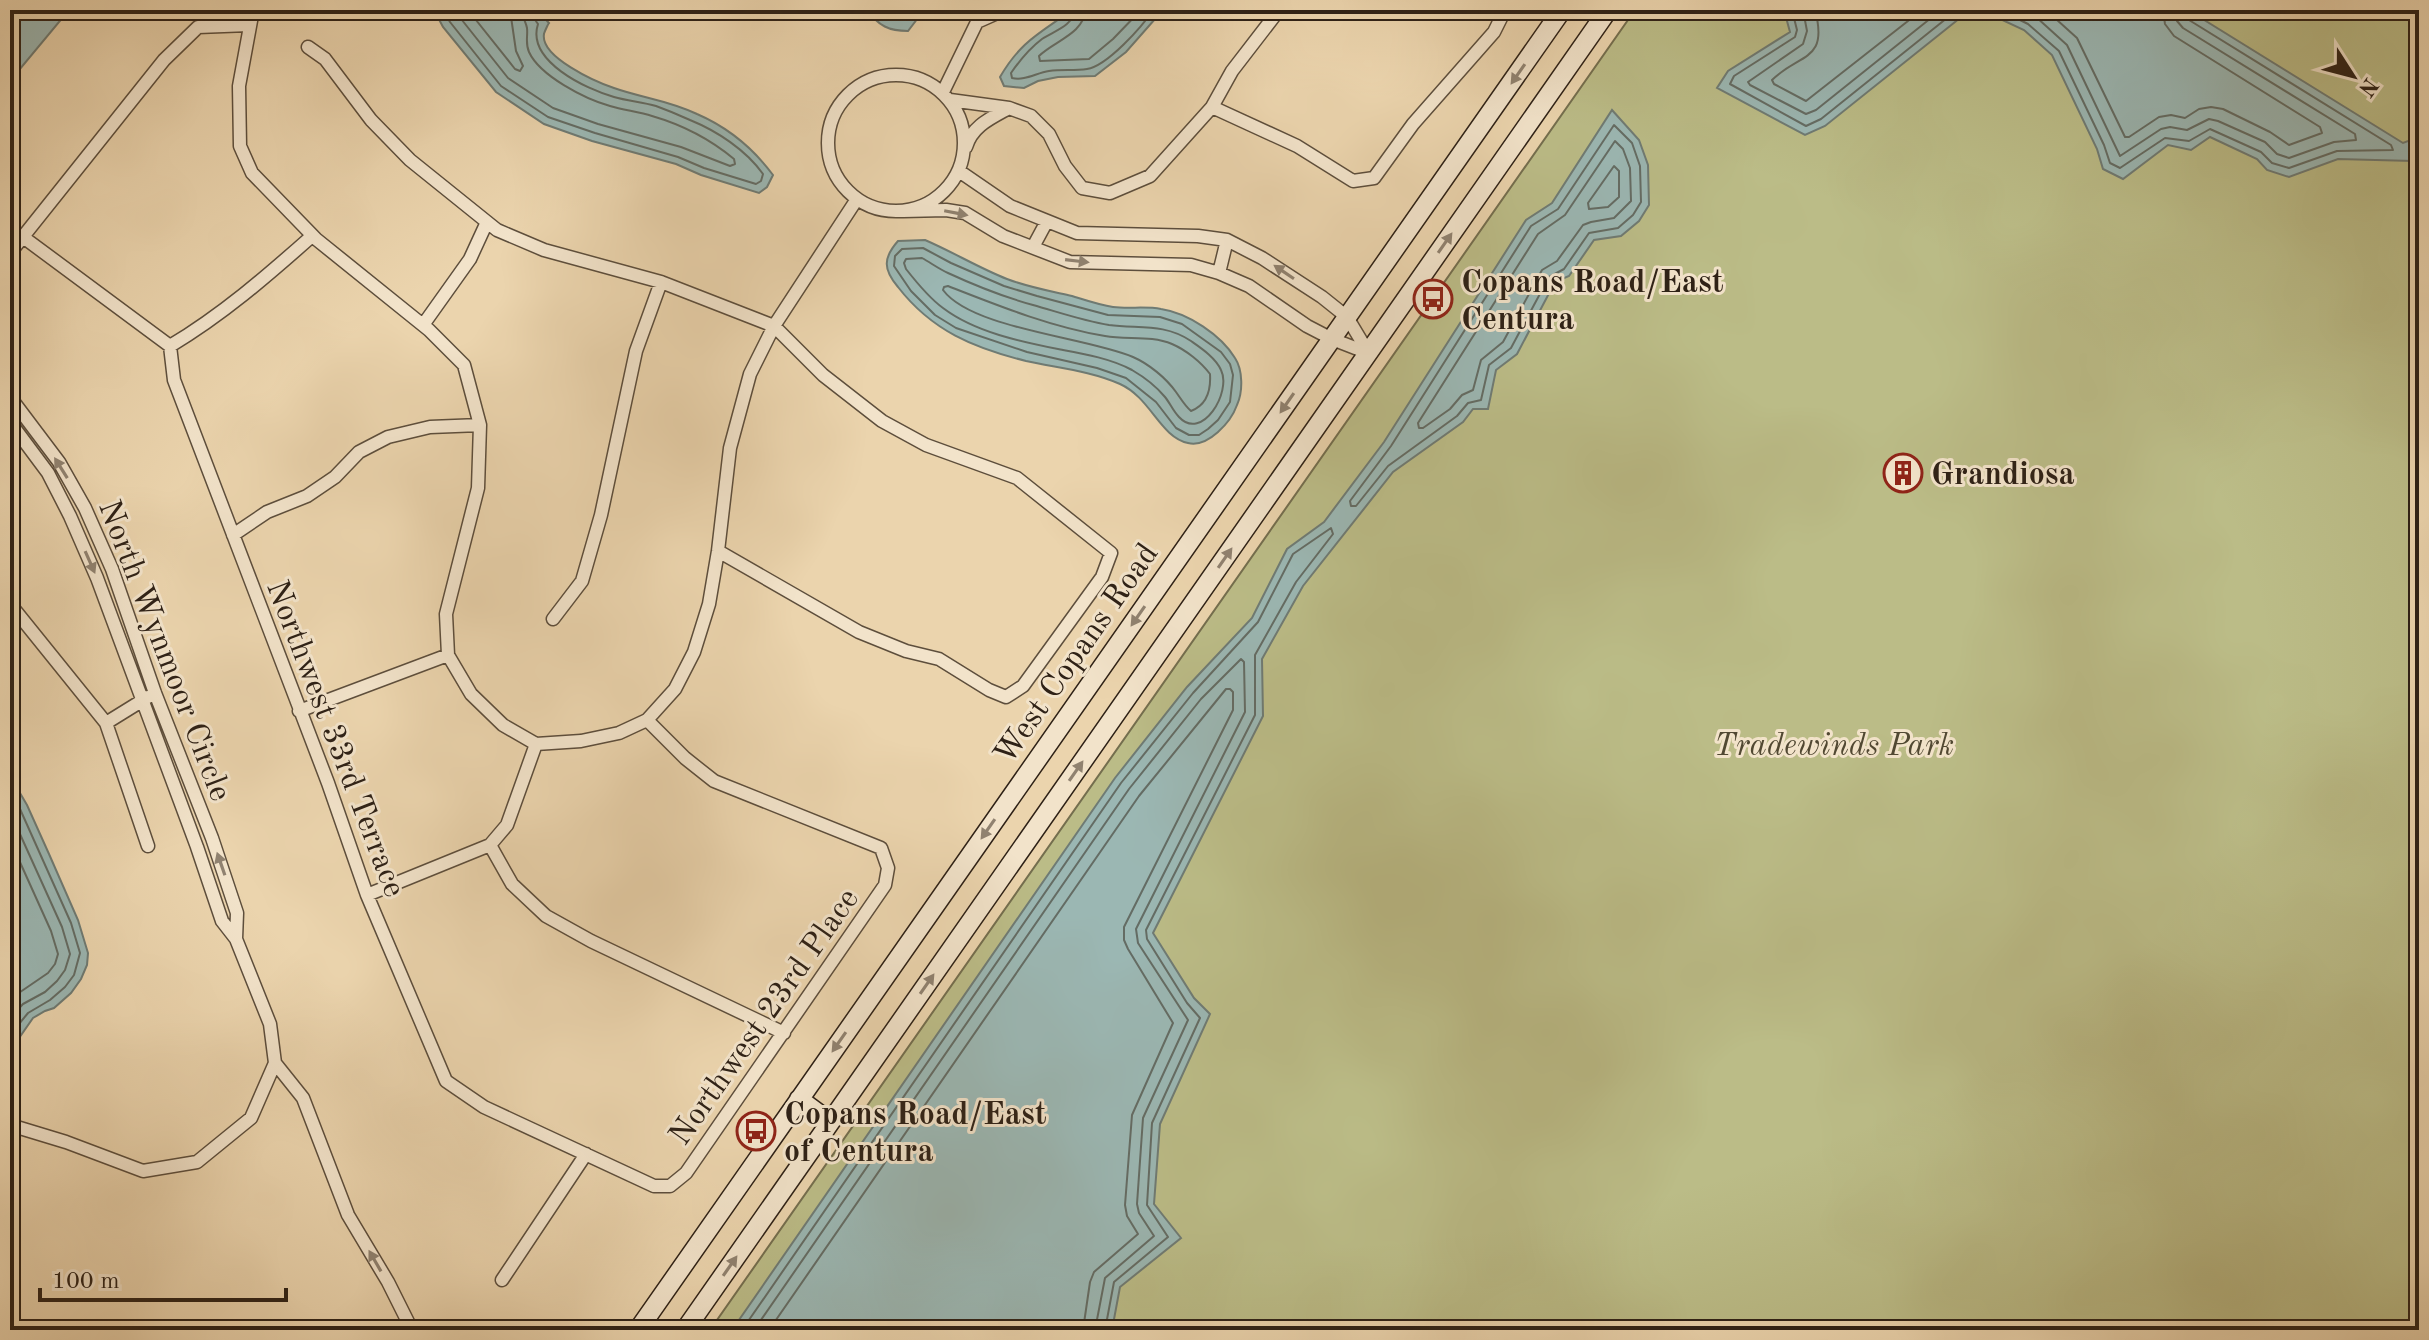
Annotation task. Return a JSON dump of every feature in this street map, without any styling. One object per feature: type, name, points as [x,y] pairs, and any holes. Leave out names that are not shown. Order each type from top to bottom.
[{"type":"main road","name":"West Copans Road","points":[[638,1330],[1562,10]]},
{"type":"main road","points":[[685,1330],[1608,10]]},
{"type":"main road","points":[[799,1099],[830,1122]]},
{"type":"street","points":[[253,10],[239,86],[240,146],[252,173],[312,236],[423,325],[464,365],[480,425],[478,488],[446,614],[448,655],[471,694],[503,725],[536,744],[581,741],[619,733],[647,720],[675,689],[694,652],[709,604],[730,448],[750,374],[774,326],[857,199]]},
{"type":"street","points":[[946,96],[976,16],[1004,10]]},
{"type":"street","points":[[946,96],[1009,108],[1031,116],[1049,134],[1065,166],[1082,188],[1110,193],[1150,176],[1212,107],[1232,71],[1279,10]]},
{"type":"street","points":[[1212,107],[1297,146],[1353,181],[1374,178],[1413,124],[1494,32],[1505,10]]},
{"type":"street","points":[[10,253],[164,60],[198,27],[249,25]]},
{"type":"street","points":[[308,47],[325,59],[371,120],[410,160],[497,230],[544,250],[661,282],[774,326],[823,375],[882,421],[926,445],[1017,478],[1111,553],[1102,577],[1023,686],[1006,697],[939,659],[906,651],[859,632],[718,551]]},
{"type":"street","points":[[965,151],[959,115],[946,96],[927,81],[908,75],[888,75],[869,80],[851,92],[837,109],[829,130],[828,150],[833,169],[843,186],[872,207],[887,211],[946,210],[965,213],[1003,236],[1070,262],[1191,265],[1219,273],[1249,286],[1307,326],[1368,353]]},
{"type":"street","points":[[903,211],[926,204],[945,191],[959,171],[969,137],[980,125],[1009,108]]},
{"type":"street","points":[[959,171],[1010,206],[1077,233],[1198,236],[1227,240],[1262,258],[1347,317],[1368,353]]},
{"type":"street","points":[[1033,247],[1047,221]]},
{"type":"street","points":[[423,325],[470,259],[487,222]]},
{"type":"street","points":[[23,237],[170,346],[214,318],[268,276],[312,236]]},
{"type":"street","points":[[1219,273],[1227,240]]},
{"type":"street","points":[[553,619],[582,581],[601,515],[636,351],[661,282]]},
{"type":"street","name":"Northwest 33rd Terrace","points":[[170,346],[174,380],[328,783],[367,895],[446,1081],[484,1107],[654,1186],[670,1186]]},
{"type":"street","name":"North Wynmoor Circle","points":[[10,397],[59,462],[85,508],[112,569],[155,693],[212,838],[237,913],[236,939]]},
{"type":"street","name":"North Wynmoor Circle","points":[[10,422],[48,473],[97,578],[222,921],[236,939],[270,1024],[275,1063]]},
{"type":"street","points":[[233,535],[267,512],[307,496],[335,477],[359,452],[388,437],[430,427],[480,425]]},
{"type":"street","points":[[10,604],[106,723],[148,846]]},
{"type":"street","points":[[299,711],[448,655]]},
{"type":"street","points":[[106,723],[155,693]]},
{"type":"street","name":"Northwest 23rd Place","points":[[647,720],[685,758],[714,781],[881,848],[888,868],[885,885],[784,1033],[686,1173],[670,1186]]},
{"type":"street","points":[[367,895],[490,845],[507,825],[536,744]]},
{"type":"street","points":[[490,845],[512,884],[546,916],[591,941],[784,1033]]},
{"type":"street","points":[[10,1125],[143,1171],[197,1162],[251,1118],[275,1063],[303,1098],[348,1215],[412,1330]]},
{"type":"street","points":[[502,1280],[586,1154]]},
{"type":"green space","name":"Tradewinds Park","points":[[1635,10],[2419,10],[2419,1330],[710,1330]]},
{"type":"water","points":[[10,10],[69,10],[10,81]]},
{"type":"water","points":[[434,10],[537,10],[549,23],[544,34],[545,43],[560,60],[606,85],[676,105],[719,125],[748,147],[773,175],[767,187],[759,193],[544,124],[496,92],[443,27]]},
{"type":"water","points":[[869,10],[924,10],[908,31],[885,26]]},
{"type":"water","points":[[1072,10],[1163,10],[1126,52],[1095,76],[1058,77],[1024,88],[1004,86],[1000,77],[1015,55]]},
{"type":"water","points":[[1784,10],[1970,10],[1825,126],[1805,135],[1717,88],[1728,71],[1790,32]]},
{"type":"water","points":[[1981,10],[2188,10],[2403,143],[2419,137],[2419,159],[2338,159],[2289,177],[2267,170],[2257,159],[2210,137],[2191,150],[2168,145],[2123,179],[2103,169],[2097,149],[2052,55],[2024,30]]},
{"type":"water","points":[[1612,110],[1639,140],[1648,165],[1649,205],[1639,221],[1621,236],[1594,240],[1569,276],[1555,282],[1517,354],[1496,370],[1488,409],[1473,409],[1463,422],[1393,472],[1303,586],[1262,659],[1263,716],[1153,933],[1194,998],[1210,1014],[1160,1124],[1154,1204],[1181,1238],[1120,1287],[1112,1330],[732,1330],[1115,778],[1187,687],[1252,618],[1287,549],[1324,522],[1384,442],[1526,220],[1552,203]]},
{"type":"water","points":[[925,240],[997,275],[1023,284],[1108,306],[1171,311],[1193,320],[1213,333],[1238,363],[1241,388],[1234,412],[1211,438],[1196,444],[1188,443],[1170,433],[1140,398],[1120,384],[1086,373],[1007,356],[955,336],[911,302],[887,269],[887,258],[898,241]]},
{"type":"water","points":[[10,776],[49,854],[78,920],[88,953],[87,965],[71,993],[54,1008],[33,1018],[10,1051]]},
{"type":"place","name":"Copans Road/East Centura","points":[[1433,299]]},
{"type":"place","name":"Grandiosa","points":[[1903,473]]},
{"type":"place","name":"Copans Road/East of Centura","points":[[756,1131]]}]
